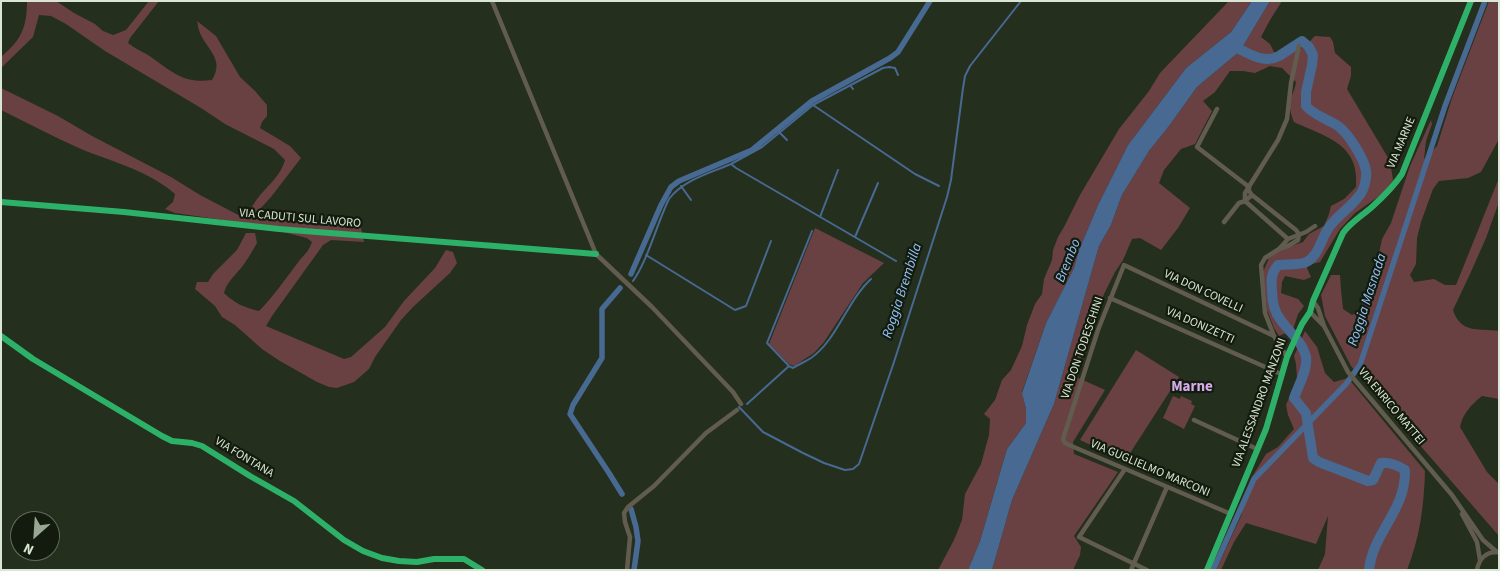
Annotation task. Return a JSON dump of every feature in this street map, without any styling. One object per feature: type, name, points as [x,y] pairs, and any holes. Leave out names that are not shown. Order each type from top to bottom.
[{"type":"street","points":[[492,1],[596,254],[652,307],[733,392],[741,404]]},
{"type":"street","name":"VIA MARNE","points":[[1313,302],[1343,233],[1350,224],[1372,207],[1396,184],[1402,174],[1472,1]]},
{"type":"street","points":[[1288,240],[1245,201],[1245,193],[1278,140],[1287,119],[1291,84],[1299,46]]},
{"type":"street","points":[[1216,109],[1197,147],[1249,187],[1252,195],[1299,234],[1298,240],[1265,258],[1261,266],[1265,313],[1274,336],[1287,357]]},
{"type":"street","points":[[1224,222],[1239,203],[1252,195]]},
{"type":"street","name":"VIA CADUTI SUL LAVORO","points":[[1,202],[124,212],[289,230],[596,254]]},
{"type":"street","points":[[1280,249],[1288,240],[1315,226]]},
{"type":"street","name":"VIA DON COVELLI","points":[[1124,265],[1274,336]]},
{"type":"street","name":"VIA DON TODESCHINI","points":[[1063,439],[1110,298],[1124,265]]},
{"type":"street","name":"VIA DONIZETTI","points":[[1110,298],[1281,374]]},
{"type":"street","name":"VIA ALESSANDRO MANZONI","points":[[1207,570],[1266,429],[1287,357],[1302,324],[1310,312],[1313,302]]},
{"type":"street","name":"VIA ENRICO MATTEI","points":[[1313,302],[1348,372],[1452,495],[1483,540],[1498,552]]},
{"type":"street","name":"VIA ENRICO MATTEI","points":[[1310,312],[1324,326]]},
{"type":"street","name":"VIA FONTANA","points":[[1,336],[33,359],[162,436],[172,441],[192,442],[202,446],[250,476],[294,500],[344,540],[363,551],[399,562],[464,559],[482,570]]},
{"type":"street","points":[[627,570],[630,537],[624,513],[628,507],[654,486],[706,433],[737,410]]},
{"type":"street","points":[[1194,420],[1257,449]]},
{"type":"street","name":"VIA GUGLIELMO MARCONI","points":[[1063,439],[1068,445],[1231,514]]},
{"type":"street","points":[[1125,468],[1079,537],[1147,570]]},
{"type":"street","points":[[1131,570],[1167,487]]},
{"type":"street","name":"VIA ENRICO MATTEI","points":[[1452,495],[1477,542],[1480,560],[1478,570]]},
{"type":"street","name":"VIA ENRICO MATTEI","points":[[1480,560],[1486,555],[1498,552]]},
{"type":"shaded area","points":[[27,1],[56,1],[95,24],[103,31],[113,35],[126,30],[149,1],[159,1],[128,43],[179,76],[202,81],[212,80],[216,73],[216,60],[200,33],[197,21],[216,36],[240,77],[267,105],[267,116],[260,128],[290,146],[301,158],[260,209],[255,219],[361,228],[364,242],[331,240],[323,245],[266,326],[344,359],[351,357],[385,327],[404,301],[435,268],[446,250],[453,252],[457,263],[450,273],[401,320],[375,357],[369,369],[354,382],[337,388],[329,387],[280,361],[222,317],[215,306],[195,289],[197,282],[208,282],[213,274],[237,250],[246,233],[255,233],[257,243],[244,264],[227,285],[224,293],[240,305],[259,311],[307,252],[312,242],[307,238],[251,224],[175,213],[165,209],[173,202],[175,194],[165,186],[142,173],[81,149],[1,110],[1,88],[58,116],[244,218],[280,172],[285,160],[274,149],[225,124],[51,16],[39,15],[33,37],[1,68],[1,57],[14,45],[22,33],[26,19]]},
{"type":"shaded area","points":[[1229,1],[1252,1],[1231,32],[1186,68],[1128,145],[1098,205],[1079,250],[1074,268],[1046,323],[1022,392],[1026,409],[1026,423],[1007,449],[980,541],[968,570],[938,570],[962,520],[965,494],[981,464],[989,435],[990,419],[984,414],[995,400],[1002,380],[1011,370],[1022,346],[1035,304],[1042,294],[1044,279],[1052,260],[1053,250],[1058,237],[1119,129],[1149,91],[1160,73]]},
{"type":"shaded area","points":[[1270,1],[1282,1],[1261,37],[1270,44],[1274,52],[1288,52],[1303,48],[1315,36],[1330,37],[1335,53],[1351,67],[1351,76],[1347,89],[1390,161],[1393,180],[1385,192],[1355,213],[1340,229],[1320,262],[1308,265],[1307,268],[1311,277],[1304,280],[1285,276],[1282,282],[1281,293],[1298,299],[1304,306],[1298,314],[1293,330],[1279,336],[1267,310],[1263,272],[1269,258],[1278,251],[1303,242],[1309,234],[1324,226],[1331,206],[1344,199],[1356,187],[1356,172],[1352,160],[1338,144],[1294,122],[1290,100],[1296,82],[1282,68],[1270,66],[1255,73],[1230,71],[1215,92],[1203,101],[1212,111],[1195,144],[1181,149],[1164,170],[1159,183],[1190,208],[1161,250],[1140,238],[1132,239],[1123,260],[1104,294],[1074,376],[1105,390],[1073,442],[1074,454],[1118,472],[1074,536],[1081,547],[1080,555],[1073,570],[992,570],[1012,500],[1054,404],[1099,246],[1111,225],[1122,195],[1149,151],[1197,87],[1240,51]]},
{"type":"shaded area","points":[[1489,1],[1499,1],[1499,139],[1481,172],[1468,178],[1439,181],[1433,189],[1421,222],[1417,238],[1416,264],[1410,275],[1414,282],[1434,279],[1445,285],[1456,285],[1499,178],[1499,202],[1486,238],[1453,310],[1456,318],[1466,326],[1499,331],[1499,399],[1482,396],[1468,410],[1460,427],[1487,472],[1499,484],[1499,536],[1351,366],[1325,316],[1321,295],[1331,275],[1340,275],[1343,309],[1352,315],[1359,311],[1376,267],[1382,239],[1391,223],[1410,166],[1431,120],[1432,124],[1426,141],[1424,159],[1437,146],[1452,98]]},
{"type":"shaded area","points":[[815,228],[884,263],[863,283],[824,342],[814,353],[794,366],[789,364],[769,344]]},
{"type":"shaded area","points":[[1305,331],[1317,347],[1325,373],[1334,382],[1348,378],[1425,471],[1424,497],[1420,521],[1415,546],[1407,570],[1318,570],[1325,554],[1328,516],[1316,544],[1246,523],[1234,542],[1221,570],[1216,570],[1241,516],[1252,477],[1266,454],[1278,447],[1294,429],[1286,405],[1297,378],[1294,356]]},
{"type":"shaded area","points":[[1136,350],[1179,377],[1125,461],[1080,440]]},
{"type":"shaded area","points":[[1173,396],[1180,399],[1181,396],[1192,401],[1191,404],[1195,406],[1184,429],[1163,418]]},
{"type":"water","points":[[1252,1],[1270,1],[1240,51],[1197,87],[1149,151],[1122,195],[1111,225],[1099,246],[1054,404],[1012,500],[992,570],[968,570],[980,541],[1007,449],[1026,423],[1026,409],[1022,393],[1046,323],[1074,268],[1079,250],[1098,205],[1128,145],[1186,68],[1231,32]]},
{"type":"waterway","name":"Roggia Brembilla","points":[[631,274],[661,205],[671,187],[679,181],[752,150],[812,101],[890,58],[898,52],[930,1]]},
{"type":"waterway","name":"Roggia Brembilla","points":[[739,407],[763,432],[824,463],[845,470],[853,469],[859,464],[947,197],[965,76],[970,66],[1021,1]]},
{"type":"waterway","name":"Roggia Masnada","points":[[1213,570],[1254,479],[1346,384],[1360,365],[1445,106],[1485,1]]},
{"type":"waterway","points":[[1230,44],[1254,56],[1267,59],[1279,56],[1302,41],[1309,47],[1313,55],[1306,92],[1306,106],[1314,113],[1342,129],[1355,146],[1365,166],[1366,177],[1361,194],[1330,226],[1313,257],[1304,263],[1278,265],[1273,274],[1272,283],[1276,312],[1299,342],[1306,357],[1304,373],[1294,398],[1306,413],[1313,458],[1368,481],[1373,480],[1381,463],[1393,464],[1405,470],[1404,485],[1400,498],[1376,544],[1369,570]]},
{"type":"waterway","points":[[896,261],[731,164],[762,147],[813,105],[883,68],[895,68],[898,75]]},
{"type":"waterway","points":[[850,85],[853,89]]},
{"type":"waterway","points":[[813,105],[915,174],[939,186]]},
{"type":"waterway","points":[[779,132],[787,140]]},
{"type":"waterway","points":[[633,281],[643,263],[669,199],[689,182],[731,164]]},
{"type":"waterway","points":[[820,217],[838,170]]},
{"type":"waterway","points":[[855,237],[878,183]]},
{"type":"waterway","points":[[681,186],[691,200]]},
{"type":"waterway","points":[[747,404],[789,366],[767,343],[812,231]]},
{"type":"waterway","points":[[646,255],[735,310],[746,306],[771,241]]},
{"type":"waterway","points":[[789,366],[793,368],[811,358],[820,350],[835,331],[855,298],[871,279]]},
{"type":"waterway","name":"Roggia Brembilla","points":[[620,288],[602,309],[602,358],[573,405],[570,414],[622,494]]},
{"type":"waterway","name":"Roggia Brembilla","points":[[631,509],[638,541],[634,570]]},
{"type":"cycle path","points":[[1207,570],[1266,429],[1287,357],[1302,324],[1310,312],[1343,233],[1385,195],[1402,174],[1471,1]]},
{"type":"cycle path","points":[[1,202],[124,212],[279,229],[596,254]]},
{"type":"cycle path","points":[[1,336],[33,359],[162,436],[172,441],[202,446],[294,501],[344,540],[363,551],[382,558],[399,561],[417,562],[434,559],[464,559],[482,570]]},
{"type":"district","name":"Marne","points":[[1192,388]]},
{"type":"water label","name":"Brembo","points":[[1069,261]]}]
